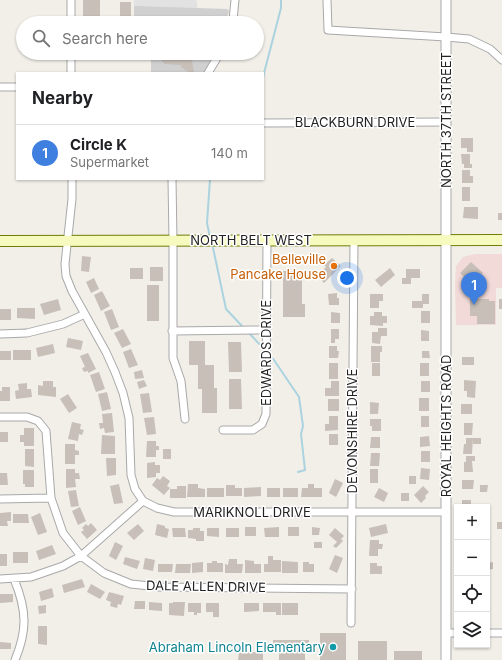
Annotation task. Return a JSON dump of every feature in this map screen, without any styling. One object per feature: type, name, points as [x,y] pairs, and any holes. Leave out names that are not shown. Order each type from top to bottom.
[{"type":"main road","name":"NORTH BELT WEST","points":[[0,240],[502,240]]},
{"type":"street","points":[[71,0],[71,16]]},
{"type":"street","points":[[233,16],[235,0]]},
{"type":"street","points":[[327,0],[328,30],[469,39],[490,49],[502,60]]},
{"type":"street","name":"NORTH 37TH STREET","points":[[446,0],[446,240]]},
{"type":"street","points":[[71,60],[72,72]]},
{"type":"street","points":[[209,72],[216,60]]},
{"type":"street","points":[[0,87],[16,86]]},
{"type":"street","name":"BLACKBURN DRIVE","points":[[264,122],[446,122]]},
{"type":"street","points":[[0,579],[31,577],[62,566],[81,556],[143,501],[134,488],[131,474],[129,418],[115,372],[106,352],[72,291],[66,276],[65,264],[72,199],[72,180]]},
{"type":"street","points":[[172,180],[172,358],[181,381],[185,419]]},
{"type":"street","name":"EDWARDS DRIVE","points":[[223,430],[253,430],[262,424],[266,414],[267,240]]},
{"type":"street","name":"DEVONSHIRE DRIVE","points":[[351,623],[354,240]]},
{"type":"street","name":"ROYAL HEIGHTS ROAD","points":[[446,240],[446,660]]},
{"type":"street","points":[[0,334],[27,333],[63,324],[85,314]]},
{"type":"street","points":[[172,331],[266,331]]},
{"type":"street","name":"DALE ALLEN DRIVE","points":[[0,417],[27,417],[38,421],[46,431],[51,498],[63,533],[81,556],[104,573],[130,584],[159,587],[352,589]]},
{"type":"street","points":[[0,499],[51,498]]},
{"type":"street","name":"MARIKNOLL DRIVE","points":[[143,501],[157,508],[174,512],[446,512]]},
{"type":"street","points":[[14,579],[20,594],[24,621],[21,647],[15,660]]},
{"type":"street","points":[[446,633],[454,633]]},
{"type":"street","points":[[490,633],[502,633]]},
{"type":"shaded area","points":[[134,0],[196,0],[197,8],[227,9],[229,11],[227,16],[134,16]]},
{"type":"shaded area","points":[[134,0],[196,0],[197,8],[134,6]]},
{"type":"shaded area","points":[[151,60],[210,60],[204,72],[151,72]]},
{"type":"shaded area","points":[[475,254],[502,254],[502,288],[496,288],[496,325],[456,325],[456,266],[463,257]]},
{"type":"building","points":[[83,0],[100,0],[100,16],[83,16]]},
{"type":"building","points":[[120,2],[131,2],[131,16],[120,16]]},
{"type":"building","points":[[162,60],[191,60],[194,72],[188,72],[181,67],[181,65],[164,64],[164,62],[162,62]]},
{"type":"building","points":[[461,138],[473,138],[473,152],[467,152],[467,148],[461,148]]},
{"type":"building","points":[[461,154],[470,154],[470,164],[472,164],[472,168],[464,168]]},
{"type":"building","points":[[462,170],[470,170],[470,176],[473,176],[473,183],[462,183]]},
{"type":"building","points":[[462,187],[470,187],[470,201],[462,201]]},
{"type":"building","points":[[464,207],[478,207],[478,219],[463,218]]},
{"type":"building","points":[[498,213],[502,213],[502,220],[498,220]]},
{"type":"building","points":[[82,256],[91,257],[89,272],[81,271]]},
{"type":"building","points":[[332,258],[341,266],[324,283],[317,276],[326,267],[324,265]]},
{"type":"building","points":[[471,262],[483,273],[471,284],[460,273]]},
{"type":"building","points":[[150,267],[163,267],[163,281],[150,281]]},
{"type":"building","points":[[130,268],[143,268],[143,279],[130,279]]},
{"type":"building","points":[[390,268],[395,275],[381,287],[375,280]]},
{"type":"building","points":[[406,269],[420,269],[420,278],[411,278],[411,284],[402,284],[402,278],[406,278]]},
{"type":"building","points":[[283,271],[302,271],[302,304],[305,304],[305,317],[283,317]]},
{"type":"building","points":[[94,278],[99,289],[91,293],[86,282]]},
{"type":"building","points":[[147,285],[159,285],[159,321],[147,321]]},
{"type":"building","points":[[102,291],[110,306],[101,311],[94,295]]},
{"type":"building","points":[[337,293],[339,305],[329,305],[328,294]]},
{"type":"building","points":[[370,294],[383,294],[383,301],[379,301],[379,308],[370,308]]},
{"type":"building","points":[[422,294],[429,294],[429,304],[423,304],[423,308],[412,308],[412,301],[422,301]]},
{"type":"building","points":[[58,299],[61,310],[44,315],[40,304]]},
{"type":"building","points":[[470,299],[489,299],[489,301],[495,301],[495,324],[477,324],[477,316],[470,316]]},
{"type":"building","points":[[499,299],[502,299],[502,309],[499,309]]},
{"type":"building","points":[[17,308],[35,308],[35,319],[17,318]]},
{"type":"building","points":[[0,309],[11,309],[11,320],[0,320]]},
{"type":"building","points":[[112,309],[119,327],[111,330],[104,312]]},
{"type":"building","points":[[421,311],[430,311],[430,323],[421,323]]},
{"type":"building","points":[[331,312],[340,313],[340,323],[331,323]]},
{"type":"building","points":[[374,312],[382,312],[382,316],[387,316],[387,323],[383,323],[383,326],[370,325],[370,316],[374,316]]},
{"type":"building","points":[[378,328],[387,328],[387,336],[381,336],[380,344],[372,343],[372,332],[378,332]]},
{"type":"building","points":[[123,329],[131,344],[122,348],[114,333]]},
{"type":"building","points":[[331,329],[339,329],[339,339],[335,339],[335,343],[331,343]]},
{"type":"building","points":[[421,330],[429,331],[429,341],[421,341]]},
{"type":"building","points":[[68,338],[83,341],[81,350],[66,347]]},
{"type":"building","points":[[189,341],[205,341],[205,365],[214,365],[214,388],[217,388],[217,413],[202,413],[202,389],[198,389],[198,365],[189,365]]},
{"type":"building","points":[[228,342],[241,342],[242,372],[229,372]]},
{"type":"building","points":[[53,344],[55,353],[38,357],[36,348]]},
{"type":"building","points":[[329,346],[337,346],[337,351],[339,351],[338,358],[329,358]]},
{"type":"building","points":[[371,346],[382,346],[382,352],[380,352],[380,362],[371,362]]},
{"type":"building","points":[[131,349],[138,365],[129,368],[123,352]]},
{"type":"building","points":[[13,350],[31,350],[31,360],[13,360]]},
{"type":"building","points":[[0,351],[11,351],[11,360],[0,360]]},
{"type":"building","points":[[422,351],[429,351],[430,358],[422,358]]},
{"type":"building","points":[[88,353],[96,369],[88,373],[88,371],[84,372],[82,368],[85,367],[80,356]]},
{"type":"building","points":[[462,357],[474,357],[474,365],[462,365]]},
{"type":"building","points":[[329,363],[338,363],[338,379],[329,379]]},
{"type":"building","points":[[372,363],[380,363],[380,376],[372,376]]},
{"type":"building","points":[[420,363],[429,363],[429,376],[420,376]]},
{"type":"building","points":[[142,370],[144,378],[135,379],[134,372]]},
{"type":"building","points":[[99,372],[105,389],[96,392],[90,375]]},
{"type":"building","points":[[229,379],[241,379],[242,409],[229,409]]},
{"type":"building","points":[[144,380],[147,386],[139,389],[137,382]]},
{"type":"building","points":[[464,380],[476,381],[475,398],[467,397],[467,391],[464,391]]},
{"type":"building","points":[[43,381],[53,381],[53,387],[56,387],[56,397],[38,395],[38,385],[43,386]]},
{"type":"building","points":[[331,381],[339,381],[339,396],[325,396],[325,388],[331,388]]},
{"type":"building","points":[[421,381],[430,381],[430,392],[421,392]]},
{"type":"building","points":[[27,383],[27,389],[31,389],[32,397],[16,399],[15,391],[19,390],[18,384]]},
{"type":"building","points":[[2,387],[10,387],[10,401],[0,401],[0,391],[2,391]]},
{"type":"building","points":[[107,392],[111,409],[102,411],[98,394]]},
{"type":"building","points":[[149,393],[152,412],[143,413],[140,394]]},
{"type":"building","points":[[68,394],[77,408],[69,413],[60,399]]},
{"type":"building","points":[[419,398],[429,398],[429,411],[419,411]]},
{"type":"building","points":[[328,399],[339,399],[339,411],[328,411]]},
{"type":"building","points":[[370,402],[379,403],[378,414],[370,414]]},
{"type":"building","points":[[461,404],[472,404],[472,414],[461,414]]},
{"type":"building","points":[[112,413],[114,432],[105,433],[104,428],[100,429],[99,423],[103,423],[102,414]]},
{"type":"building","points":[[329,416],[338,416],[338,430],[325,431],[325,424],[329,424]]},
{"type":"building","points":[[421,416],[429,416],[429,427],[421,427]]},
{"type":"building","points":[[154,417],[156,434],[147,435],[144,418]]},
{"type":"building","points":[[370,419],[381,419],[381,431],[372,431]]},
{"type":"building","points":[[72,422],[81,424],[80,429],[84,430],[82,435],[79,434],[78,441],[68,439]]},
{"type":"building","points":[[464,423],[473,423],[472,435],[464,435]]},
{"type":"building","points":[[24,428],[34,428],[34,446],[24,446],[24,442],[20,442],[20,435],[24,435]]},
{"type":"building","points":[[0,432],[8,432],[8,442],[0,442]]},
{"type":"building","points":[[329,434],[338,434],[338,445],[329,445]]},
{"type":"building","points":[[102,435],[115,436],[115,454],[101,454]]},
{"type":"building","points":[[429,436],[430,446],[420,447],[420,437]]},
{"type":"building","points":[[371,437],[380,437],[380,448],[370,448]]},
{"type":"building","points":[[466,438],[473,438],[472,454],[463,454]]},
{"type":"building","points":[[473,438],[481,438],[481,444],[473,444]]},
{"type":"building","points":[[147,441],[156,441],[156,446],[159,446],[159,450],[156,450],[156,457],[146,457]]},
{"type":"building","points":[[65,444],[75,444],[75,450],[79,451],[79,455],[75,455],[75,464],[65,464]]},
{"type":"building","points":[[25,449],[34,449],[34,467],[25,466]]},
{"type":"building","points":[[163,449],[171,449],[171,459],[163,459]]},
{"type":"building","points":[[421,451],[430,451],[430,462],[421,462]]},
{"type":"building","points":[[371,453],[380,453],[379,466],[370,466]]},
{"type":"building","points":[[466,456],[475,456],[475,461],[472,461],[473,472],[464,472],[464,462],[466,462]]},
{"type":"building","points":[[106,458],[116,458],[116,475],[107,476]]},
{"type":"building","points":[[155,462],[155,465],[160,465],[160,473],[156,473],[156,477],[147,478],[147,463]]},
{"type":"building","points":[[421,468],[430,469],[429,480],[420,479]]},
{"type":"building","points":[[66,469],[75,469],[75,473],[79,473],[80,479],[75,479],[76,487],[66,488]]},
{"type":"building","points":[[370,469],[378,469],[378,483],[370,483]]},
{"type":"building","points":[[23,470],[34,470],[34,487],[25,487],[25,484],[23,484]]},
{"type":"building","points":[[0,473],[7,473],[8,485],[0,485]]},
{"type":"building","points":[[163,476],[170,481],[167,486],[170,488],[164,495],[152,485],[157,478],[160,480]]},
{"type":"building","points":[[409,476],[416,476],[416,484],[409,484]]},
{"type":"building","points":[[335,479],[343,483],[336,497],[329,493]]},
{"type":"building","points":[[462,480],[474,480],[473,489],[462,489]]},
{"type":"building","points":[[119,484],[123,503],[114,504],[110,486]]},
{"type":"building","points":[[188,484],[198,484],[198,488],[205,489],[205,497],[187,497]]},
{"type":"building","points":[[308,484],[314,484],[314,488],[322,488],[322,497],[301,497],[302,488],[308,488]]},
{"type":"building","points":[[226,485],[235,485],[235,488],[242,488],[242,496],[226,496]]},
{"type":"building","points":[[480,485],[488,485],[487,492],[480,492]]},
{"type":"building","points":[[177,486],[186,486],[186,498],[170,498],[170,489],[177,489]]},
{"type":"building","points":[[423,486],[429,492],[421,503],[414,495]]},
{"type":"building","points":[[261,487],[261,496],[244,497],[244,488]]},
{"type":"building","points":[[207,488],[224,488],[224,497],[207,497]]},
{"type":"building","points":[[267,488],[280,488],[280,497],[267,497]]},
{"type":"building","points":[[283,488],[298,488],[298,497],[283,497]]},
{"type":"building","points":[[379,488],[388,493],[384,502],[374,497]]},
{"type":"building","points":[[76,490],[79,506],[71,507],[68,491]]},
{"type":"building","points":[[401,493],[409,493],[409,501],[401,501]]},
{"type":"building","points":[[462,500],[471,500],[471,504],[462,504]]},
{"type":"building","points":[[80,507],[86,521],[78,525],[72,511]]},
{"type":"building","points":[[11,512],[11,521],[7,521],[8,526],[0,526],[0,513]]},
{"type":"building","points":[[40,513],[47,532],[38,535],[31,517]]},
{"type":"building","points":[[13,514],[28,514],[29,523],[13,523]]},
{"type":"building","points":[[497,522],[502,522],[502,529],[497,529]]},
{"type":"building","points":[[91,523],[97,530],[87,539],[81,532],[84,530],[82,528],[86,524],[88,526]]},
{"type":"building","points":[[138,524],[144,531],[134,540],[127,533]]},
{"type":"building","points":[[157,524],[165,526],[165,528],[169,529],[167,538],[155,535]]},
{"type":"building","points":[[386,524],[388,533],[371,537],[369,528]]},
{"type":"building","points":[[245,527],[256,527],[256,536],[245,536]]},
{"type":"building","points":[[279,527],[279,537],[265,537],[264,528]]},
{"type":"building","points":[[288,527],[299,527],[299,536],[288,536]]},
{"type":"building","points":[[312,527],[320,528],[319,535],[312,535]]},
{"type":"building","points":[[172,528],[185,528],[186,537],[173,537]]},
{"type":"building","points":[[193,528],[200,528],[200,531],[204,531],[204,541],[196,541],[196,539],[188,538],[188,530],[193,530]]},
{"type":"building","points":[[207,528],[219,528],[219,537],[207,536]]},
{"type":"building","points":[[226,528],[239,528],[239,537],[226,537]]},
{"type":"building","points":[[335,528],[344,536],[341,539],[343,541],[336,548],[333,546],[337,542],[329,535]]},
{"type":"building","points":[[370,540],[379,540],[379,544],[383,544],[382,549],[378,549],[378,556],[369,556]]},
{"type":"building","points":[[115,542],[123,546],[116,560],[109,556]]},
{"type":"building","points":[[314,542],[322,542],[322,548],[314,548]]},
{"type":"building","points":[[52,545],[56,554],[39,560],[36,551]]},
{"type":"building","points":[[13,552],[28,552],[28,563],[13,563]]},
{"type":"building","points":[[0,554],[7,554],[7,566],[0,566]]},
{"type":"building","points":[[335,555],[343,558],[337,573],[329,569]]},
{"type":"building","points":[[268,556],[273,556],[273,560],[281,560],[281,572],[264,572],[264,564],[268,564]]},
{"type":"building","points":[[125,557],[140,561],[137,569],[123,564]]},
{"type":"building","points":[[145,558],[155,560],[153,571],[143,569]]},
{"type":"building","points":[[229,559],[237,559],[237,564],[243,564],[242,573],[225,573],[225,564],[228,565]]},
{"type":"building","points":[[245,560],[254,561],[254,564],[261,564],[261,573],[245,573]]},
{"type":"building","points":[[212,561],[223,563],[223,572],[207,572],[207,563],[212,563]]},
{"type":"building","points":[[282,561],[298,562],[298,573],[282,573]]},
{"type":"building","points":[[203,562],[203,572],[192,573],[192,563]]},
{"type":"building","points":[[303,562],[314,564],[314,572],[303,572]]},
{"type":"building","points":[[490,562],[493,562],[493,569],[490,570]]},
{"type":"building","points":[[370,563],[377,563],[377,566],[382,566],[382,574],[370,574]]},
{"type":"building","points":[[158,564],[173,564],[172,572],[158,572]]},
{"type":"building","points":[[176,564],[191,564],[190,573],[175,573]]},
{"type":"building","points":[[82,579],[85,587],[64,593],[62,585]]},
{"type":"building","points":[[91,584],[105,592],[100,599],[87,592]]},
{"type":"building","points":[[52,588],[54,597],[41,601],[39,592]]},
{"type":"building","points":[[109,592],[124,596],[121,605],[118,604],[117,608],[110,606],[111,602],[106,600]]},
{"type":"building","points":[[0,594],[13,594],[13,602],[0,603]]},
{"type":"building","points":[[135,601],[145,601],[145,609],[134,609]]},
{"type":"building","points":[[149,602],[162,603],[162,611],[149,610]]},
{"type":"building","points":[[185,602],[184,616],[169,615],[169,603]]},
{"type":"building","points":[[188,603],[201,603],[201,613],[194,615],[194,612],[188,612]]},
{"type":"building","points":[[206,603],[219,603],[219,617],[213,617],[213,612],[206,612]]},
{"type":"building","points":[[244,603],[259,603],[259,611],[244,612]]},
{"type":"building","points":[[263,603],[281,603],[281,615],[276,615],[276,612],[263,612]]},
{"type":"building","points":[[282,603],[298,603],[298,615],[282,615]]},
{"type":"building","points":[[46,605],[46,613],[39,614],[38,606]]},
{"type":"building","points":[[38,626],[47,626],[47,645],[38,644]]},
{"type":"building","name":"Abraham Lincoln Elementary","points":[[320,633],[346,633],[346,660],[320,660]]},
{"type":"building","name":"Abraham Lincoln Elementary","points":[[273,640],[309,640],[309,652],[305,652],[305,660],[279,660],[279,653],[274,653],[273,651]]},
{"type":"building","name":"Abraham Lincoln Elementary","points":[[358,641],[387,641],[387,660],[358,660]]},
{"type":"building","points":[[0,642],[11,643],[11,649],[0,649]]},
{"type":"building","points":[[394,651],[422,651],[422,660],[394,660]]},
{"type":"building","name":"Abraham Lincoln Elementary","points":[[239,652],[263,652],[263,660],[238,660]]},
{"type":"waterway","points":[[264,73],[281,8],[281,0]]},
{"type":"waterway","points":[[210,180],[207,223],[210,237]]},
{"type":"waterway","points":[[212,243],[226,309],[242,326]]},
{"type":"waterway","points":[[248,332],[263,348]]},
{"type":"waterway","points":[[269,355],[299,397],[303,426],[301,434],[305,470],[298,472]]},
{"type":"place","name":"Belleville Pancake House","points":[[334,266]]},
{"type":"place","name":"Circle K","points":[[474,305]]},
{"type":"place","name":"Abraham Lincoln Elementary","points":[[333,647]]}]
